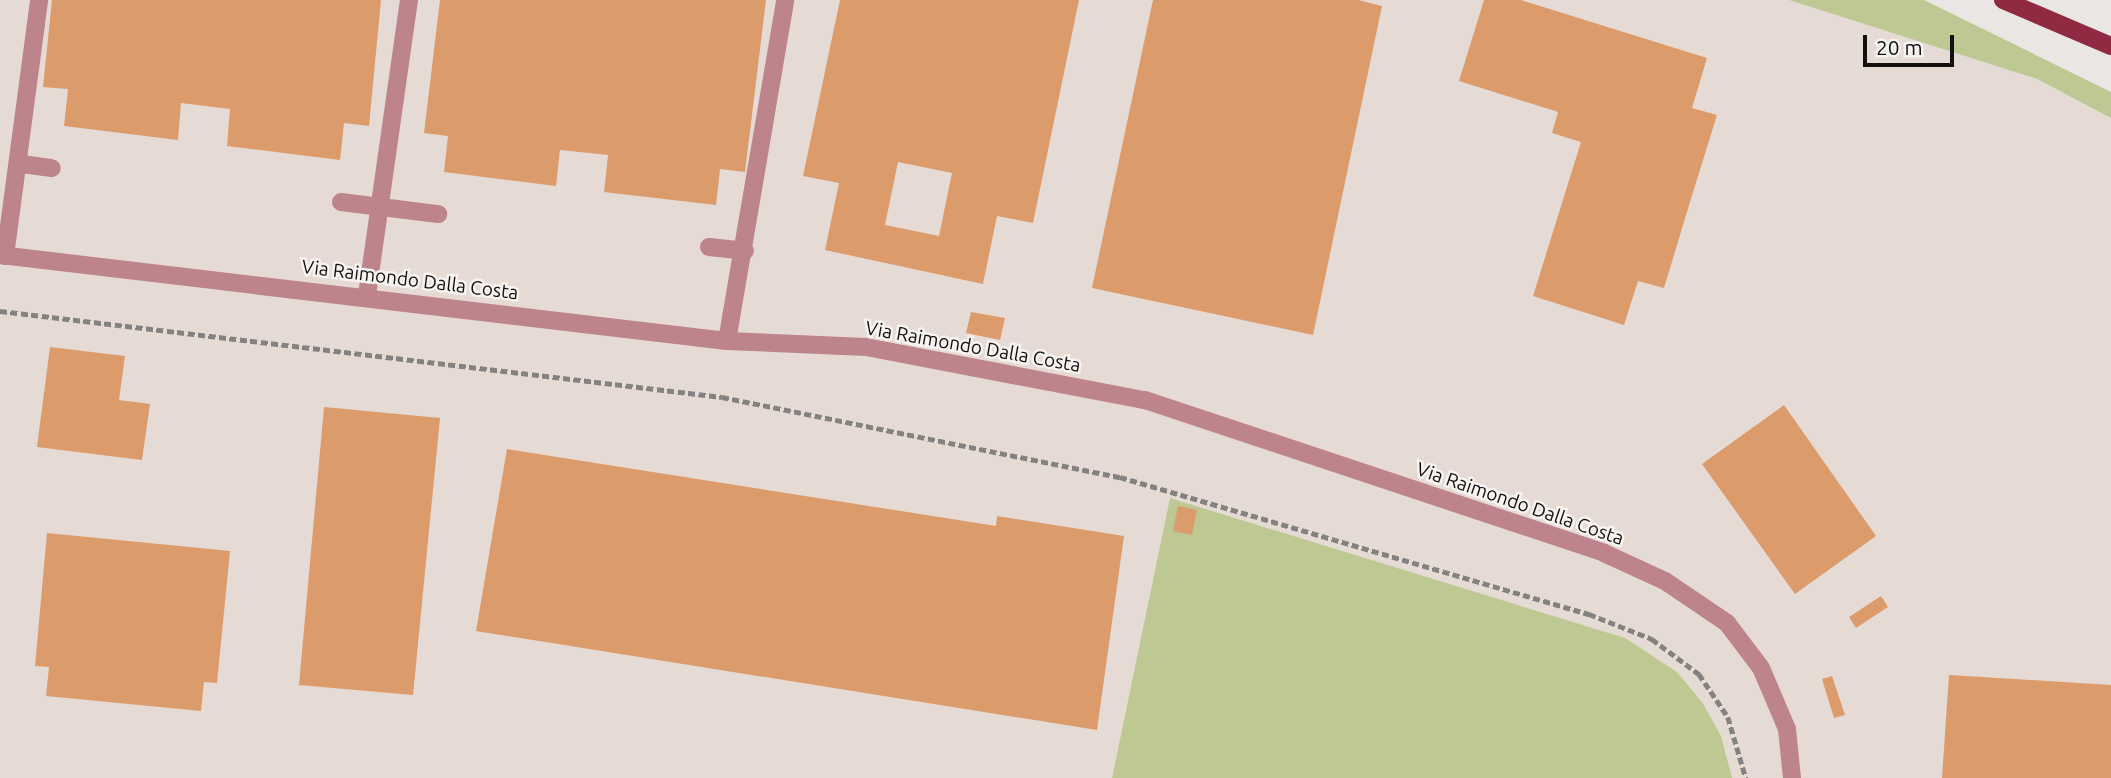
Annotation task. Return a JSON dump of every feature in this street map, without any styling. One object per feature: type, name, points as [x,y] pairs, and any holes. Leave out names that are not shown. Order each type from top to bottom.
[{"type":"main road","points":[[2003,0],[2111,46]]},
{"type":"street","points":[[3,256],[22,164],[39,0]]},
{"type":"street","points":[[368,295],[409,0]]},
{"type":"street","points":[[727,341],[745,251],[785,0]]},
{"type":"street","points":[[22,164],[52,167]]},
{"type":"street","points":[[341,202],[438,214]]},
{"type":"street","points":[[709,247],[745,251]]},
{"type":"street","name":"Via Raimondo Dalla Costa","points":[[3,256],[368,295],[727,341],[866,347],[1144,400],[1604,553],[1665,581],[1733,631],[1775,696],[1792,778]]},
{"type":"path","points":[[0,311],[722,397],[1120,477],[1589,614],[1653,639],[1699,674],[1728,717],[1743,749],[1746,778]]},
{"type":"shaded area","points":[[0,0],[1789,0],[2037,79],[2111,118],[2111,778],[1732,778],[1702,702],[1677,672],[1625,638],[1170,498],[1112,778],[0,778]]},
{"type":"green space","points":[[1789,0],[1924,0],[2111,92],[2111,118],[2037,79]]},
{"type":"green space","points":[[1170,498],[1625,638],[1677,672],[1702,702],[1721,736],[1732,778],[1112,778]]},
{"type":"building","points":[[52,0],[381,0],[369,126],[344,123],[340,160],[227,146],[230,109],[181,103],[178,140],[64,126],[68,89],[43,87]]},
{"type":"building","points":[[440,0],[766,0],[745,172],[720,169],[716,205],[604,192],[608,155],[560,150],[556,186],[444,172],[448,136],[424,133]]},
{"type":"building","points":[[840,0],[1079,0],[1033,223],[997,216],[983,284],[825,250],[839,183],[803,176]],"holes":[[[898,162],[952,173],[939,236],[885,225]]]},
{"type":"building","points":[[1153,0],[1358,0],[1382,6],[1313,335],[1092,288]]},
{"type":"building","points":[[1484,0],[1521,0],[1707,58],[1692,108],[1717,115],[1664,288],[1638,281],[1624,325],[1533,296],[1581,142],[1552,133],[1558,112],[1459,81]]},
{"type":"building","points":[[971,312],[1005,318],[1000,340],[966,333]]},
{"type":"building","points":[[50,347],[125,356],[119,400],[150,404],[142,460],[37,447]]},
{"type":"building","points":[[1784,405],[1876,536],[1795,594],[1702,464]]},
{"type":"building","points":[[324,407],[440,418],[413,695],[299,685]]},
{"type":"building","points":[[507,449],[996,526],[997,516],[1124,536],[1097,730],[476,631]]},
{"type":"building","points":[[1178,506],[1197,510],[1192,535],[1173,531]]},
{"type":"building","points":[[47,533],[230,551],[217,683],[204,682],[201,711],[46,696],[49,667],[35,666]]},
{"type":"building","points":[[1881,596],[1888,607],[1856,628],[1849,617]]},
{"type":"building","points":[[1949,675],[2111,685],[2111,778],[1942,778]]},
{"type":"building","points":[[1832,676],[1845,715],[1834,718],[1822,679]]}]
